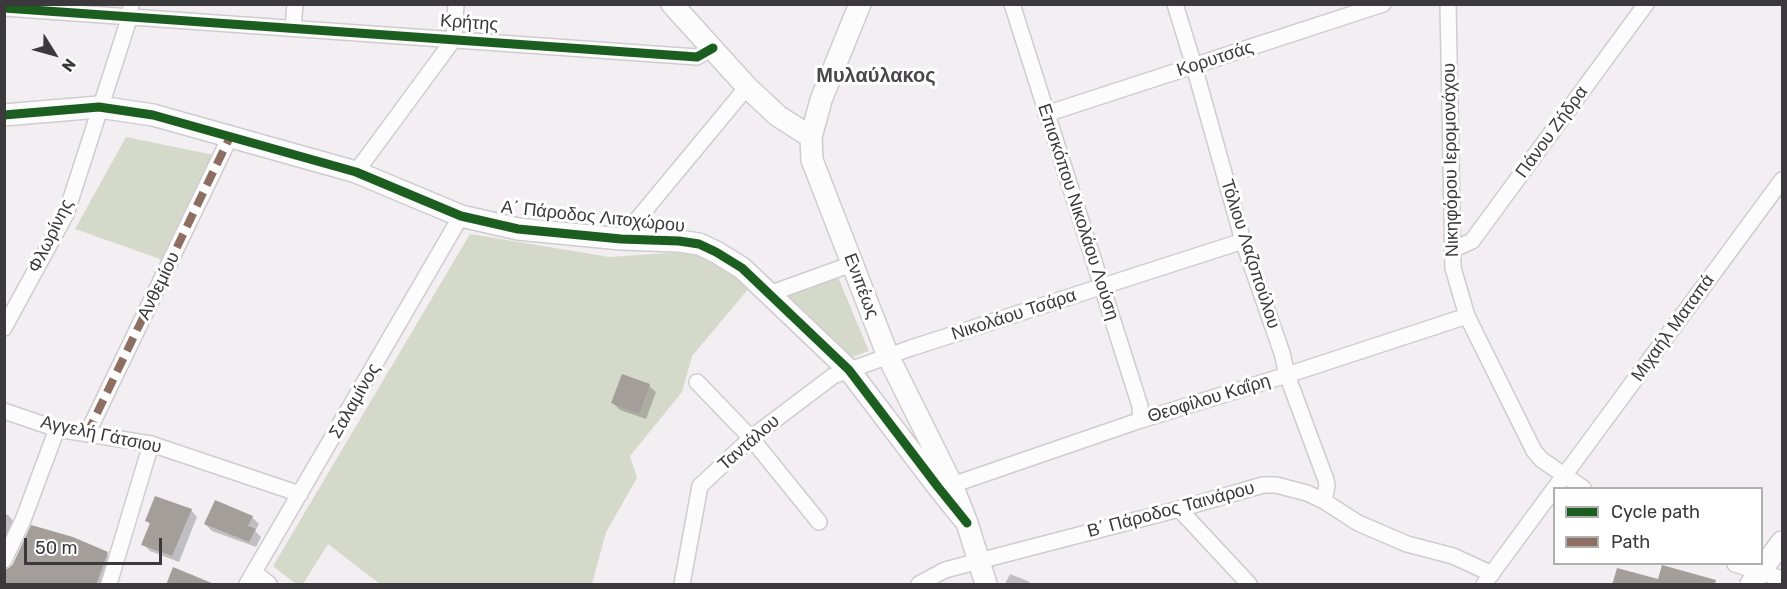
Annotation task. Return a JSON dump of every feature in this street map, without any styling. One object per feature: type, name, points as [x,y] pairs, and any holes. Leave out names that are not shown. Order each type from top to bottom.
[{"type":"street","points":[[293,28],[295,4]]},
{"type":"street","points":[[356,172],[454,39],[456,4]]},
{"type":"street","points":[[672,4],[747,87],[778,116],[811,137]]},
{"type":"street","name":"Ενιπέως","points":[[860,4],[820,100],[811,137],[812,160],[888,356],[952,485],[967,523],[986,585]]},
{"type":"street","name":"Επισκόπου Νικολάου Λούση","points":[[1011,4],[1140,406],[1141,420]]},
{"type":"street","name":"Τόλιου Λαζοπούλου","points":[[1175,4],[1243,241],[1282,353],[1287,375],[1326,480],[1324,501]]},
{"type":"street","name":"Κορυτσάς","points":[[1046,114],[1383,4]]},
{"type":"street","name":"Νικηφόρου Ιερομονάχου","points":[[1448,4],[1453,268],[1467,316],[1534,451],[1558,485]]},
{"type":"street","name":"Πάνου Ζήδρα","points":[[1452,250],[1472,241],[1646,4]]},
{"type":"street","name":"Κρήτης","points":[[4,8],[131,10],[293,28],[697,57],[713,48]]},
{"type":"street","name":"Φλωρίνης","points":[[4,328],[66,214],[131,10]]},
{"type":"street","points":[[621,239],[747,87]]},
{"type":"street","name":"Α΄ Πάροδος Λιτοχώρου","points":[[4,115],[99,107],[153,115],[356,172],[461,216],[518,229],[699,244],[742,268],[849,370],[967,523]]},
{"type":"street","name":"Ανθεμίου","points":[[87,434],[230,137]]},
{"type":"street","name":"Μιχαήλ Ματαπά","points":[[1558,485],[1782,180]]},
{"type":"street","name":"Σαλαμίνος","points":[[251,579],[461,216]]},
{"type":"street","name":"Νικολάου Τσάρα","points":[[888,356],[1243,241]]},
{"type":"street","points":[[769,294],[852,264]]},
{"type":"street","name":"Θεοφίλου Καΐρη","points":[[952,485],[1141,420],[1467,316]]},
{"type":"street","name":"Ταντάλου","points":[[682,585],[700,486],[751,438],[833,376],[888,356]]},
{"type":"street","points":[[697,382],[751,438],[819,522]]},
{"type":"street","name":"Αγγελή Γάτσιου","points":[[4,411],[57,429],[151,444],[300,494]]},
{"type":"street","points":[[4,560],[23,520],[57,429]]},
{"type":"street","points":[[109,585],[151,444]]},
{"type":"street","name":"Β΄ Πάροδος Ταινάρου","points":[[919,585],[945,570],[1269,485],[1291,488],[1324,501],[1358,523],[1407,544],[1453,556],[1488,579]]},
{"type":"street","name":"Μιχαήλ Ματαπά","points":[[1488,579],[1553,492]]},
{"type":"street","points":[[1179,509],[1249,585]]},
{"type":"street","points":[[1756,578],[1782,542]]},
{"type":"street","points":[[1736,565],[1756,578],[1782,579]]},
{"type":"street","points":[[251,579],[269,585]]},
{"type":"green space","points":[[126,137],[214,155],[163,260],[75,229]]},
{"type":"green space","points":[[470,234],[609,257],[683,252],[708,257],[734,272],[750,287],[692,356],[682,392],[630,456],[637,478],[606,532],[592,584],[380,584],[328,544],[303,584],[296,584],[273,566]]},
{"type":"green space","points":[[837,275],[869,351],[847,359],[781,295]]},
{"type":"building","points":[[622,374],[650,384],[639,414],[611,403]]},
{"type":"building","points":[[155,496],[192,509],[172,556],[141,545],[150,523],[145,521]]},
{"type":"building","points":[[215,500],[253,516],[248,526],[256,529],[249,542],[204,524]]},
{"type":"building","points":[[31,525],[73,537],[108,552],[96,585],[4,585],[4,570],[13,564]]},
{"type":"building","points":[[1662,565],[1716,580],[1715,585],[1612,585],[1617,568],[1658,579]]},
{"type":"building","points":[[173,567],[214,584],[214,585],[166,585]]},
{"type":"marked path","points":[[87,434],[230,137]]},
{"type":"cycle path","points":[[4,8],[697,57],[713,48]]},
{"type":"cycle path","points":[[4,115],[99,107],[153,115],[356,172],[461,216],[518,229],[699,244],[742,268],[849,370],[967,523]]},
{"type":"district","name":"Μυλαύλακος","points":[[876,76]]}]
